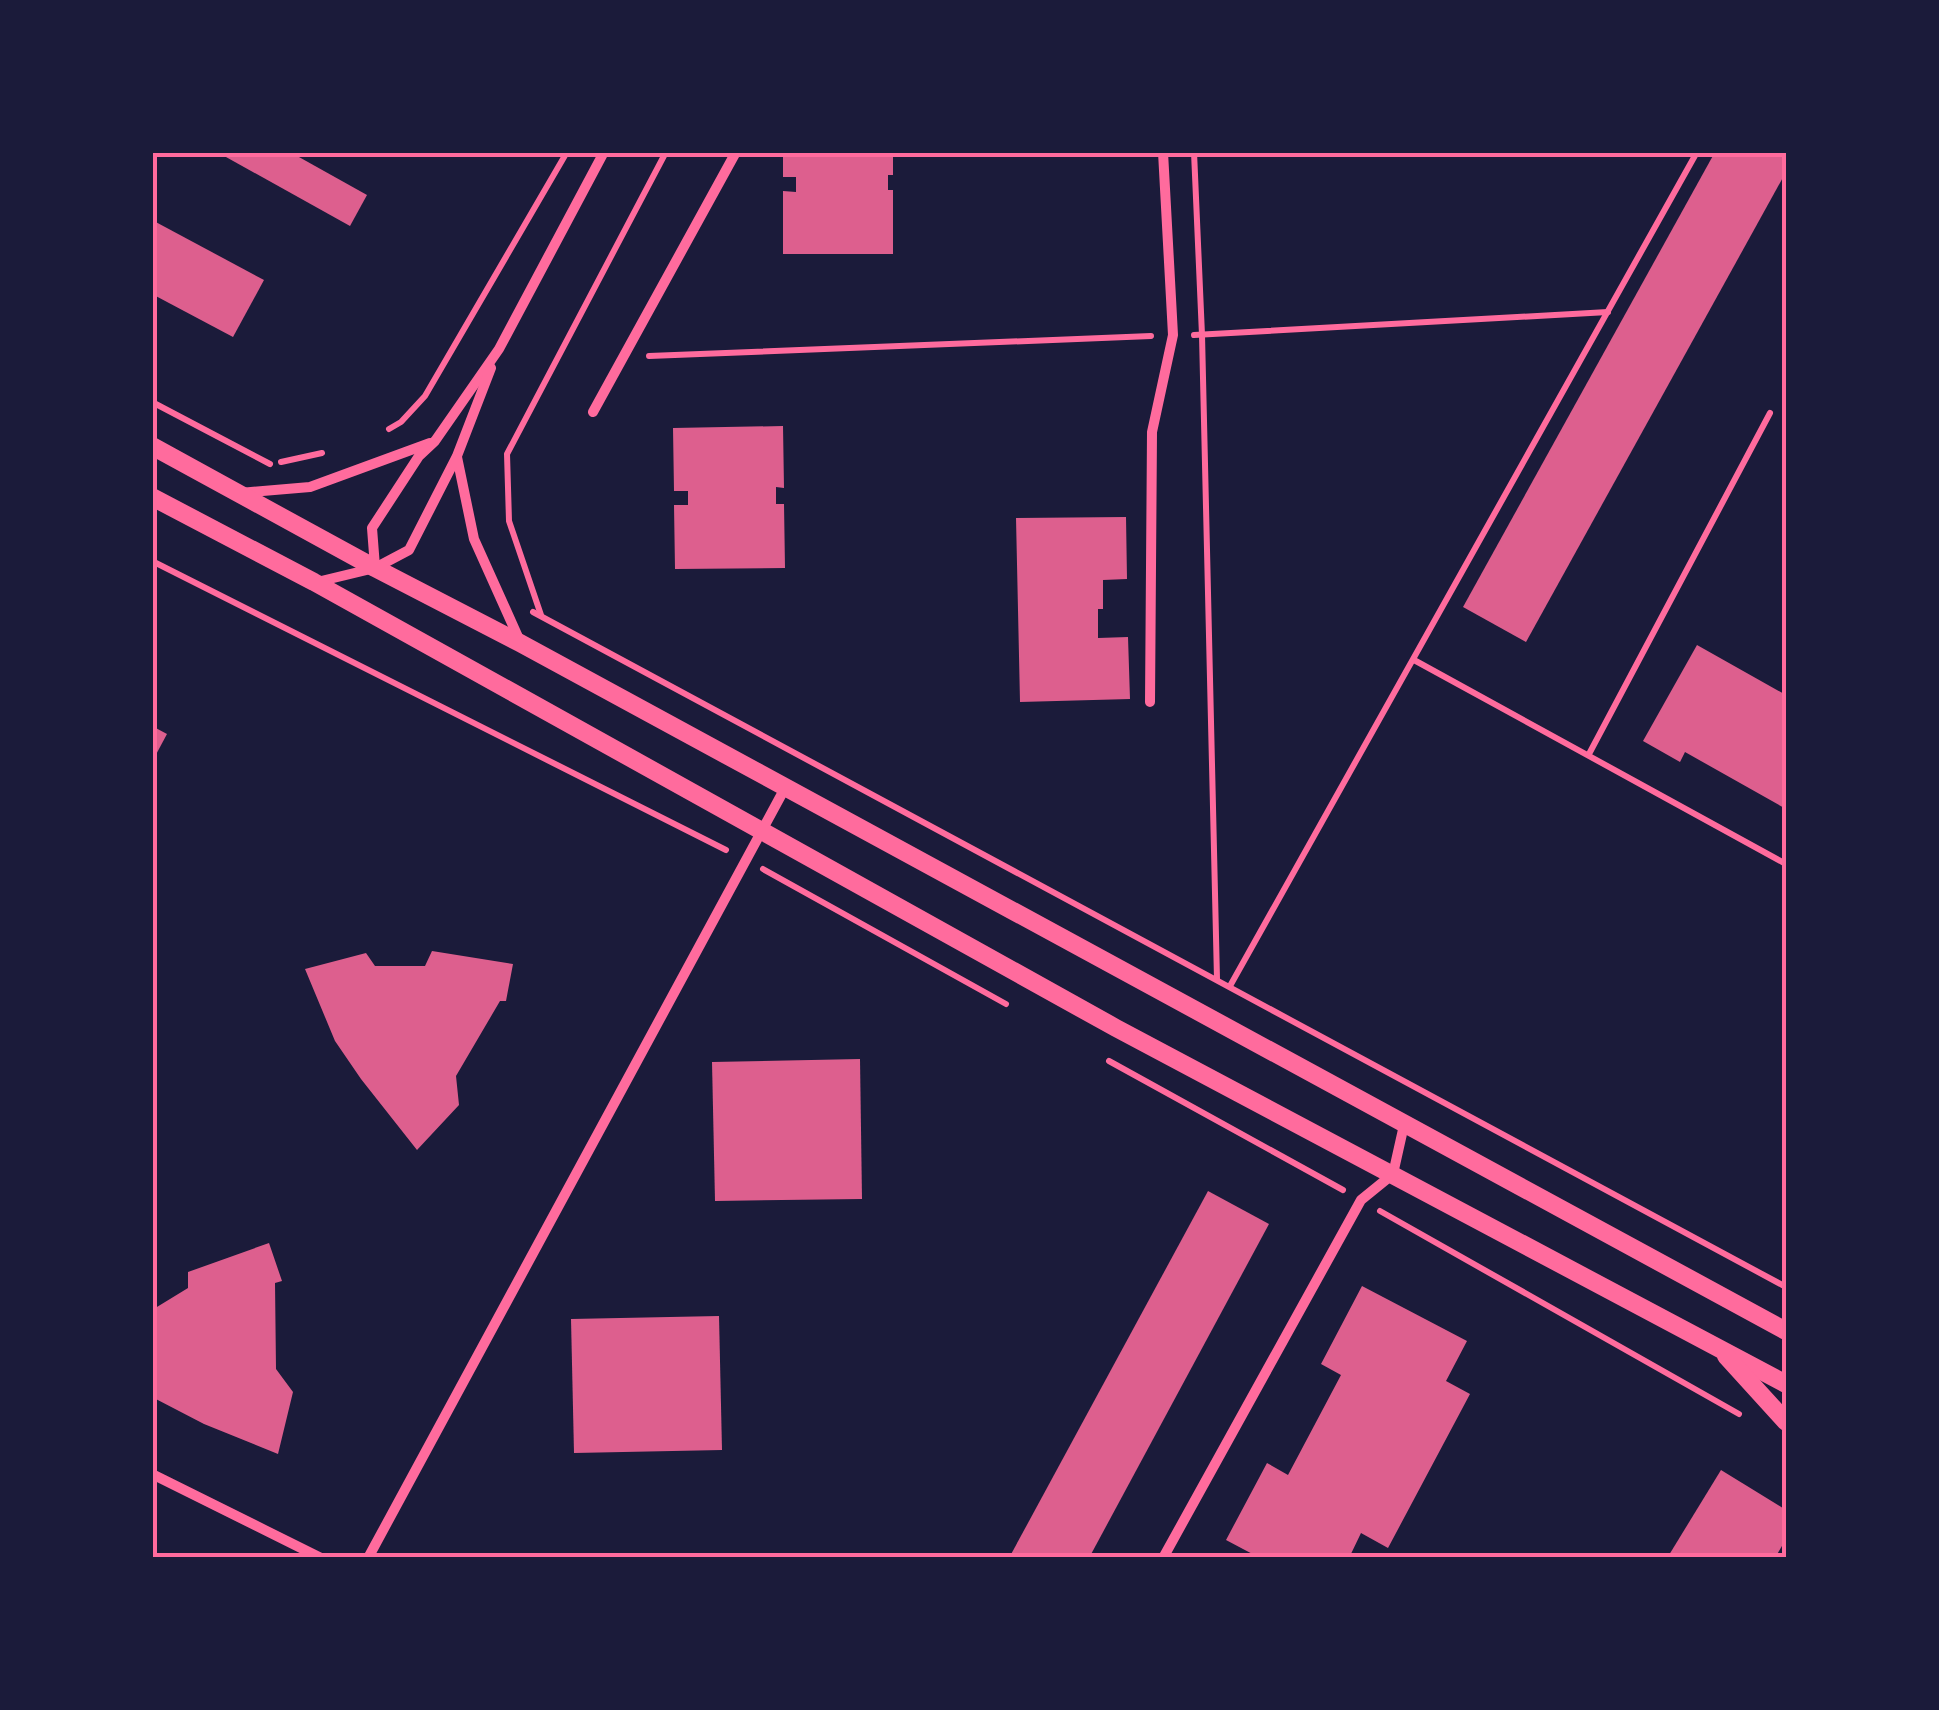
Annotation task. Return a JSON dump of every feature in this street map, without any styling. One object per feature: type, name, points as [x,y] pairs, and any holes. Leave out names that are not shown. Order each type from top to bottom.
[{"type":"street","points":[[375,568],[372,528],[418,456],[436,441],[499,349],[604,152]]},
{"type":"street","points":[[593,412],[736,152]]},
{"type":"street","points":[[1150,702],[1152,432],[1173,336],[1163,152]]},
{"type":"street","points":[[314,582],[375,568],[409,550],[457,456],[499,349]]},
{"type":"street","points":[[237,493],[310,487],[436,441]]},
{"type":"street","points":[[152,446],[1781,1326]]},
{"type":"street","points":[[457,456],[474,540],[520,642]]},
{"type":"street","points":[[152,497],[314,582],[1116,1028],[1786,1384]]},
{"type":"street","points":[[368,1558],[786,788]]},
{"type":"street","points":[[1163,1558],[1361,1200],[1393,1174],[1404,1125]]},
{"type":"street","points":[[1715,1344],[1786,1422]]},
{"type":"street","points":[[152,1474],[321,1558]]},
{"type":"path","points":[[375,437],[401,422],[425,396],[567,152]]},
{"type":"path","points":[[540,615],[508,521],[507,454],[666,152]]},
{"type":"path","points":[[1194,152],[1217,980]]},
{"type":"path","points":[[1230,986],[1698,152]]},
{"type":"path","points":[[623,358],[1202,335],[1608,312]]},
{"type":"path","points":[[152,402],[310,487]]},
{"type":"path","points":[[1590,754],[1770,413]]},
{"type":"path","points":[[270,464],[325,452]]},
{"type":"path","points":[[152,561],[746,860],[1020,1011]]},
{"type":"path","points":[[501,600],[540,615],[1785,1284]]},
{"type":"path","points":[[1414,660],[1786,864]]},
{"type":"path","points":[[1105,1058],[1740,1415]]},
{"type":"building","points":[[217,152],[290,152],[367,195],[350,226]]},
{"type":"building","points":[[783,152],[893,152],[893,175],[888,175],[888,190],[893,190],[893,254],[783,254],[783,191],[796,192],[796,177],[783,177]]},
{"type":"building","points":[[1715,152],[1786,152],[1786,172],[1526,642],[1463,607]]},
{"type":"building","points":[[152,220],[264,280],[233,337],[152,294]]},
{"type":"building","points":[[783,426],[784,488],[776,487],[776,504],[784,504],[785,568],[675,569],[674,505],[688,505],[688,491],[674,491],[673,428]]},
{"type":"building","points":[[1126,517],[1127,579],[1103,580],[1098,638],[1128,637],[1130,699],[1020,702],[1016,518]]},
{"type":"building","points":[[1697,645],[1786,695],[1786,809],[1685,752],[1680,762],[1643,741]]},
{"type":"building","points":[[152,726],[167,734],[152,762]]},
{"type":"building","points":[[432,951],[513,964],[506,1001],[500,1001],[456,1076],[459,1105],[417,1150],[335,1041],[305,969],[366,953],[375,966],[425,966]]},
{"type":"building","points":[[860,1059],[862,1199],[715,1201],[712,1062]]},
{"type":"building","points":[[1208,1191],[1269,1224],[1089,1558],[1009,1558]]},
{"type":"building","points":[[269,1243],[282,1281],[275,1283],[276,1369],[293,1392],[278,1454],[204,1424],[152,1397],[152,1310],[188,1288],[188,1272]]},
{"type":"building","points":[[1362,1286],[1467,1341],[1446,1381],[1470,1394],[1388,1548],[1361,1533],[1349,1558],[1260,1558],[1226,1540],[1267,1463],[1288,1475],[1341,1375],[1321,1364]]},
{"type":"building","points":[[719,1316],[722,1450],[574,1453],[571,1319]]},
{"type":"building","points":[[1721,1470],[1786,1510],[1786,1539],[1775,1558],[1669,1555]]}]
